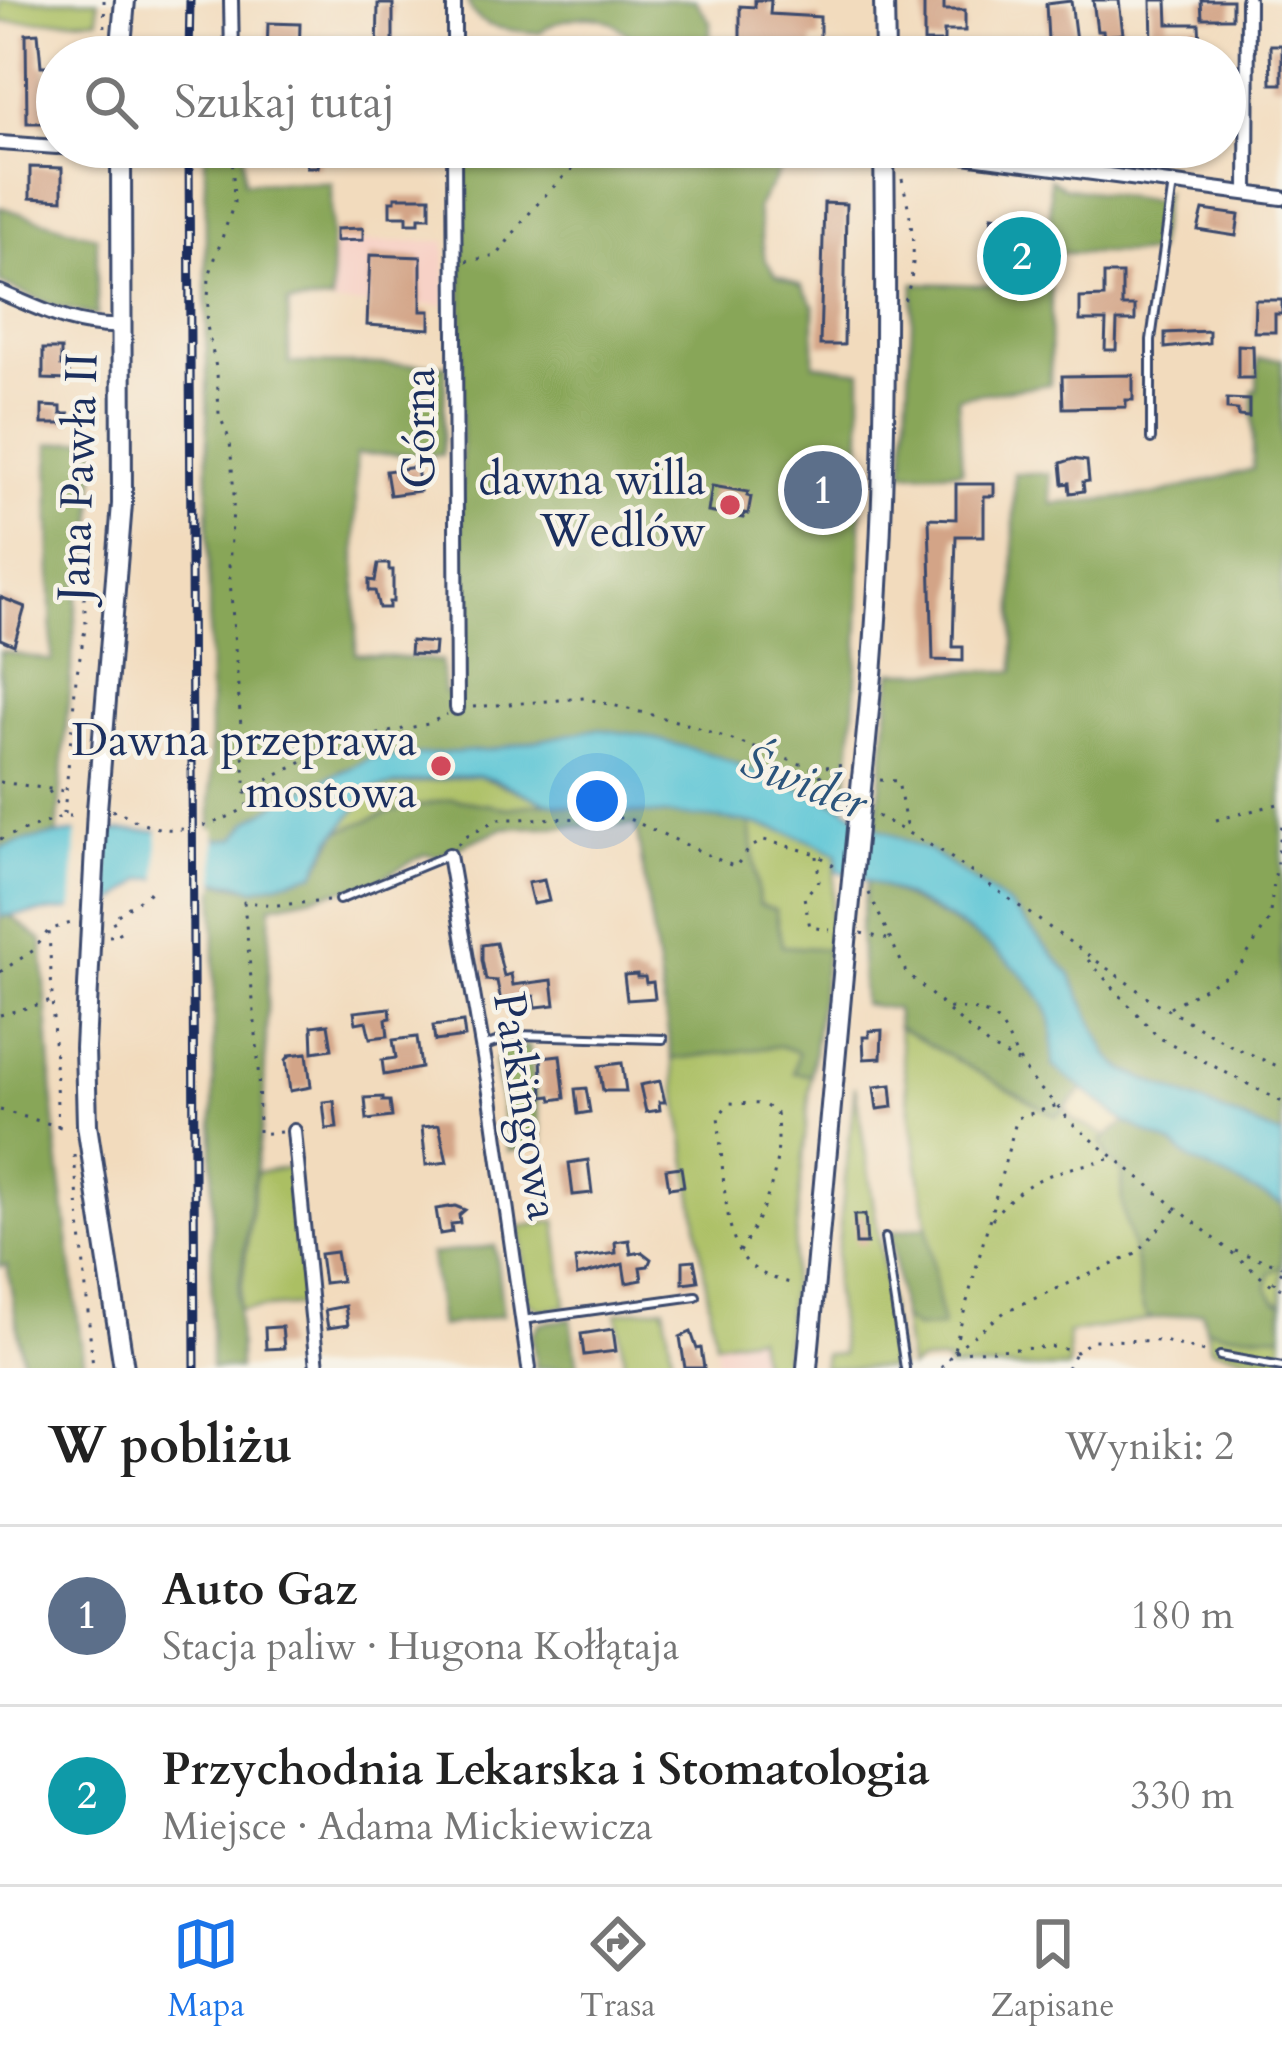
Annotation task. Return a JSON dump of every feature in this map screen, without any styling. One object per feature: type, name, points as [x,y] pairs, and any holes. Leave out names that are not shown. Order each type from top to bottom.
[{"type":"main road","points":[[108,0],[113,36]]},
{"type":"main road","points":[[118,36],[125,0]]},
{"type":"main road","points":[[884,0],[885,36]]},
{"type":"main road","name":"Jana Pawła II","points":[[119,1368],[86,1125],[85,1048],[95,927],[97,810],[122,504],[121,168]]},
{"type":"main road","points":[[808,1368],[872,689],[884,513],[884,168]]},
{"type":"street","points":[[232,0],[232,36]]},
{"type":"street","points":[[454,0],[454,36]]},
{"type":"street","points":[[1246,194],[1248,0]]},
{"type":"street","points":[[0,143],[36,145]]},
{"type":"street","name":"Górna","points":[[454,168],[457,708]]},
{"type":"street","points":[[1053,168],[1282,198]]},
{"type":"street","points":[[0,292],[69,322],[122,326]]},
{"type":"street","name":"Parkingowa","points":[[449,855],[529,1368]]},
{"type":"street","points":[[294,1131],[317,1368]]},
{"type":"lane","points":[[1151,439],[1151,340],[1173,184]]},
{"type":"lane","points":[[339,900],[449,855]]},
{"type":"lane","points":[[482,1047],[516,1035],[663,1039]]},
{"type":"lane","points":[[885,1238],[905,1368]]},
{"type":"lane","points":[[523,1320],[696,1295]]},
{"type":"lane","points":[[1220,1356],[1282,1367]]},
{"type":"path","points":[[108,0],[113,36]]},
{"type":"path","points":[[118,810],[136,824],[203,829],[247,807],[229,566],[235,496],[230,441],[219,414],[217,372],[206,326],[209,276],[234,203],[233,168]]},
{"type":"path","points":[[455,263],[496,256],[522,220],[575,168]]},
{"type":"path","points":[[900,170],[911,220],[911,289],[901,307]]},
{"type":"path","points":[[64,816],[76,678],[86,624],[82,583],[88,577],[100,577]]},
{"type":"path","points":[[246,791],[344,741],[428,724],[457,708],[584,698],[684,723],[812,768],[898,781],[908,833]]},
{"type":"path","points":[[812,768],[839,795],[856,804]]},
{"type":"path","points":[[0,782],[66,792]]},
{"type":"path","points":[[48,789],[64,816]]},
{"type":"path","points":[[1216,820],[1282,803]]},
{"type":"path","points":[[874,814],[943,852],[1167,1009],[1282,1068]]},
{"type":"path","points":[[0,839],[64,816]]},
{"type":"path","points":[[449,855],[464,837],[499,820],[627,818],[735,867],[750,848],[764,840],[817,854],[852,880]]},
{"type":"path","points":[[1167,1009],[1238,969],[1269,920],[1282,824]]},
{"type":"path","points":[[817,854],[819,881],[804,897],[810,927],[889,939]]},
{"type":"path","points":[[49,929],[95,927],[120,935],[112,920],[155,888]]},
{"type":"path","points":[[870,893],[906,972],[990,1047],[1019,1063]]},
{"type":"path","points":[[272,1133],[259,1134],[258,1056],[244,902],[276,905],[339,900]]},
{"type":"path","points":[[0,972],[34,950],[49,929]]},
{"type":"path","points":[[49,929],[58,1126]]},
{"type":"path","points":[[1081,951],[1158,1037],[1282,1102]]},
{"type":"path","points":[[0,1015],[54,1001]]},
{"type":"path","points":[[946,1008],[978,1009],[994,1017],[1009,1033],[1019,1063],[1070,1121],[1282,1289]]},
{"type":"path","points":[[740,1252],[767,1206],[776,1174],[780,1139],[776,1113],[763,1103],[729,1103],[718,1117],[731,1222],[740,1252],[754,1268],[775,1281],[815,1287]]},
{"type":"path","points":[[953,1352],[1017,1118],[1060,1105]]},
{"type":"path","points":[[0,1111],[68,1129]]},
{"type":"path","points":[[991,1220],[1010,1196],[1039,1176],[1116,1157]]},
{"type":"path","points":[[941,1368],[953,1352],[1006,1311],[1136,1255],[1178,1207]]},
{"type":"path","points":[[1233,1250],[1282,1269],[1272,1285]]},
{"type":"path","points":[[1066,1368],[1076,1352],[1093,1340],[1164,1341],[1220,1356]]},
{"type":"path","points":[[953,1352],[1056,1347],[1076,1352]]},
{"type":"shaded area","points":[[445,241],[445,305],[332,304],[332,242]]},
{"type":"shaded area","points":[[757,1336],[762,1368],[718,1368],[715,1343]]},
{"type":"green space","points":[[0,0],[98,0],[98,19],[0,22]]},
{"type":"green space","points":[[467,0],[695,0],[710,22],[710,36],[629,36],[591,17],[563,21],[540,33],[496,27],[472,11]]},
{"type":"green space","points":[[205,168],[244,168],[244,182],[331,183],[332,301],[288,303],[289,363],[446,365],[442,455],[356,454],[356,654],[441,661],[444,693],[461,694],[462,168],[778,168],[757,208],[765,259],[776,275],[802,286],[814,306],[814,364],[861,371],[858,644],[844,807],[714,755],[597,729],[491,750],[342,770],[249,821],[237,838],[219,840],[211,833]]},
{"type":"green space","points":[[1050,179],[1063,187],[1154,201],[1165,192],[1156,253],[1050,253]]},
{"type":"green space","points":[[0,207],[97,237],[97,316],[54,306],[0,283]]},
{"type":"green space","points":[[914,283],[1051,287],[1050,384],[958,397],[962,471],[904,473]]},
{"type":"green space","points":[[1258,359],[1282,359],[1282,1136],[1126,1071],[1108,1055],[1070,974],[1009,906],[876,827],[892,672],[1014,671],[1014,473],[1049,474],[1052,504],[1155,495],[1253,469]]},
{"type":"green space","points":[[97,439],[92,564],[79,575],[57,834],[0,848],[0,651],[52,661],[49,444]]},
{"type":"green space","points":[[478,776],[548,803],[508,808],[451,799],[338,832],[373,788]]},
{"type":"green space","points":[[451,799],[508,808],[548,803],[601,811],[687,813],[750,823],[759,904],[775,910],[782,946],[827,949],[811,1075],[794,1073],[798,1052],[780,1046],[672,1059],[636,825],[504,828],[437,856],[425,854],[371,884],[271,905],[263,1115],[238,1296],[239,1368],[211,1368],[215,882],[255,889],[315,873],[338,832],[389,812]]},
{"type":"green space","points":[[750,823],[806,837],[837,854],[827,949],[782,947],[775,910],[759,904]]},
{"type":"green space","points":[[868,879],[973,935],[1021,973],[1039,995],[1052,1024],[1053,1066],[1085,1089],[1056,1116],[898,1027],[896,1009],[863,1004],[860,928]]},
{"type":"green space","points":[[0,916],[11,916],[42,941],[56,1140],[84,1368],[24,1368],[7,1265],[0,1266]]},
{"type":"green space","points":[[898,1027],[1056,1116],[1066,1108],[1073,1120],[1107,1136],[1102,1141],[1123,1172],[1124,1209],[1142,1304],[1146,1316],[1154,1319],[1068,1333],[1069,1368],[948,1368],[948,1361],[919,1362],[909,1368],[902,1318],[915,1328],[942,1326]]},
{"type":"green space","points":[[529,1046],[543,1146],[508,1151],[495,1062],[504,1050]]},
{"type":"green space","points":[[780,1046],[799,1051],[794,1072],[811,1075],[783,1368],[762,1368],[757,1336],[715,1343],[672,1059]]},
{"type":"green space","points":[[855,1086],[899,1368],[823,1368],[825,1354],[842,1354],[834,1284]]},
{"type":"green space","points":[[1125,1122],[1282,1204],[1282,1266],[1270,1273],[1267,1288],[1282,1303],[1282,1335],[1206,1328],[1202,1312],[1146,1316],[1123,1210],[1123,1172],[1109,1159],[1101,1141]]},
{"type":"green space","points":[[291,1167],[305,1305],[239,1310],[256,1173]]},
{"type":"green space","points":[[1282,1206],[1282,1362],[1211,1349],[1206,1328]]},
{"type":"green space","points":[[556,1221],[566,1306],[541,1310],[527,1301],[520,1227]]},
{"type":"green space","points":[[927,1226],[942,1327],[915,1328],[902,1318],[891,1232]]},
{"type":"green space","points":[[495,1246],[503,1315],[440,1327],[431,1254]]},
{"type":"green space","points":[[664,1307],[674,1368],[625,1368],[617,1313]]},
{"type":"green space","points":[[571,1319],[578,1368],[536,1368],[532,1335],[540,1323]]},
{"type":"sand","points":[[1085,1089],[1125,1122],[1107,1136],[1073,1120],[1066,1108]]},
{"type":"water","points":[[597,729],[641,735],[714,755],[844,807],[931,852],[1009,905],[1070,974],[1108,1055],[1125,1071],[1282,1136],[1282,1204],[1125,1122],[1053,1066],[1052,1025],[1039,995],[992,947],[927,907],[837,871],[837,854],[767,827],[551,803],[483,777],[461,776],[373,788],[331,840],[315,873],[255,889],[177,877],[143,879],[110,906],[0,916],[0,848],[54,835],[105,831],[211,833],[219,840],[236,838],[249,821],[289,796],[372,758],[491,750]]},
{"type":"pier","points":[[109,822],[105,912],[72,915],[77,825]]},
{"type":"pier","points":[[158,825],[215,829],[216,888],[158,884]]},
{"type":"building","points":[[755,0],[771,0],[770,14],[820,17],[820,36],[740,36],[740,6],[755,7]]},
{"type":"building","points":[[924,0],[944,0],[944,10],[965,10],[965,31],[924,36]]},
{"type":"building","points":[[1093,0],[1119,0],[1123,34],[1104,36],[1097,31]]},
{"type":"building","points":[[1151,0],[1167,0],[1168,24],[1199,24],[1200,36],[1152,36]]},
{"type":"building","points":[[1201,0],[1232,0],[1232,18],[1202,18]]},
{"type":"building","points":[[1071,1],[1075,36],[1048,36],[1046,4]]},
{"type":"building","points":[[378,4],[393,4],[393,36],[377,36]]},
{"type":"building","points":[[268,23],[300,24],[300,36],[268,36]]},
{"type":"building","points":[[38,33],[36,123],[27,123],[26,34]]},
{"type":"building","points":[[1270,45],[1282,45],[1282,84],[1271,84]]},
{"type":"building","points":[[30,167],[62,168],[62,200],[30,198]]},
{"type":"building","points":[[430,197],[430,217],[407,223],[407,216],[390,216],[390,201]]},
{"type":"building","points":[[824,203],[846,204],[844,345],[820,345]]},
{"type":"building","points":[[1203,210],[1239,215],[1236,236],[1198,230]]},
{"type":"building","points":[[992,216],[1033,221],[1028,270],[1014,269],[1016,243],[990,240]]},
{"type":"building","points":[[363,228],[363,240],[336,241],[336,229]]},
{"type":"building","points":[[370,255],[421,257],[421,311],[430,311],[430,329],[367,325]]},
{"type":"building","points":[[1104,274],[1122,274],[1122,306],[1135,306],[1135,321],[1117,321],[1116,350],[1105,350],[1106,321],[1080,321],[1080,298],[1104,297]]},
{"type":"building","points":[[1255,300],[1282,300],[1282,314],[1275,314],[1275,332],[1254,332]]},
{"type":"building","points":[[1209,331],[1209,343],[1165,348],[1165,333]]},
{"type":"building","points":[[1238,345],[1253,346],[1254,378],[1238,378]]},
{"type":"building","points":[[43,349],[61,349],[61,366],[69,366],[69,380],[43,379]]},
{"type":"building","points":[[1133,375],[1133,400],[1126,400],[1126,407],[1063,408],[1062,376]]},
{"type":"building","points":[[1227,399],[1249,400],[1249,417],[1227,409]]},
{"type":"building","points":[[42,406],[61,407],[61,414],[69,414],[69,424],[42,424]]},
{"type":"building","points":[[1087,461],[1089,481],[1083,482],[1084,491],[1070,493],[1069,483],[1063,484],[1061,463]]},
{"type":"building","points":[[417,467],[420,491],[390,495],[386,471]]},
{"type":"building","points":[[956,484],[994,484],[994,496],[984,496],[984,536],[956,536],[953,647],[963,647],[963,661],[933,660],[929,518],[956,519]]},
{"type":"building","name":"dawna willa Wedlów","points":[[712,486],[748,492],[748,514],[743,518],[708,512]]},
{"type":"building","points":[[378,564],[389,564],[393,570],[389,608],[379,608],[375,591],[369,591]]},
{"type":"building","points":[[0,597],[25,607],[14,645],[0,639]]},
{"type":"building","points":[[411,641],[435,643],[434,655],[410,654]]},
{"type":"building","points":[[544,880],[549,901],[533,904],[528,883]]},
{"type":"building","points":[[496,943],[504,976],[511,974],[513,985],[552,980],[555,1005],[536,1007],[534,996],[501,1002],[497,981],[486,980],[482,960],[482,945]]},
{"type":"building","points":[[637,974],[646,983],[653,982],[655,998],[627,1000],[624,975]]},
{"type":"building","points":[[390,1008],[388,1036],[370,1038],[366,1021],[356,1023],[354,1012]]},
{"type":"building","points":[[463,1022],[465,1037],[435,1041],[433,1026]]},
{"type":"building","points":[[328,1024],[332,1049],[313,1052],[312,1026]]},
{"type":"building","points":[[882,1030],[881,1058],[864,1059],[863,1037]]},
{"type":"building","points":[[417,1037],[421,1068],[384,1075],[382,1060],[396,1058],[393,1040]]},
{"type":"building","points":[[307,1053],[311,1087],[290,1091],[286,1060]]},
{"type":"building","points":[[560,1055],[565,1098],[552,1100],[543,1097],[541,1057]]},
{"type":"building","points":[[622,1063],[626,1091],[603,1091],[599,1066]]},
{"type":"building","points":[[660,1081],[665,1102],[659,1102],[660,1110],[646,1112],[640,1085]]},
{"type":"building","points":[[891,1085],[893,1107],[877,1109],[874,1087]]},
{"type":"building","points":[[586,1088],[590,1112],[578,1114],[575,1089]]},
{"type":"building","points":[[365,1098],[390,1101],[392,1117],[367,1120]]},
{"type":"building","points":[[334,1101],[337,1128],[326,1129],[323,1102]]},
{"type":"building","points":[[439,1125],[447,1162],[426,1165],[422,1127]]},
{"type":"building","points":[[588,1160],[592,1193],[573,1195],[569,1163]]},
{"type":"building","points":[[681,1167],[684,1186],[669,1188],[666,1169]]},
{"type":"building","points":[[455,1206],[465,1210],[459,1215],[460,1223],[451,1224],[452,1232],[440,1234],[436,1209]]},
{"type":"building","points":[[854,1215],[865,1215],[867,1244],[856,1244]]},
{"type":"building","points":[[629,1240],[631,1254],[642,1252],[651,1259],[648,1266],[640,1267],[642,1280],[626,1283],[623,1264],[577,1276],[575,1259],[616,1253],[615,1242]]},
{"type":"building","points":[[336,1252],[341,1281],[324,1283],[320,1254]]},
{"type":"building","points":[[694,1260],[698,1281],[683,1283],[683,1261]]},
{"type":"building","points":[[345,1306],[348,1325],[328,1328],[325,1310]]},
{"type":"building","points":[[282,1327],[284,1348],[266,1349],[265,1328]]},
{"type":"building","points":[[613,1329],[616,1351],[584,1355],[581,1334]]},
{"type":"building","points":[[691,1332],[697,1349],[701,1348],[704,1368],[685,1368],[680,1337]]},
{"type":"railway","points":[[189,36],[190,0]]},
{"type":"railway","points":[[189,168],[195,1368]]},
{"type":"place","name":"Przychodnia Lekarska i Stomatologia","points":[[1022,256]]},
{"type":"place","name":"Auto Gaz","points":[[823,490]]},
{"type":"place","name":"dawna willa Wedlów","points":[[730,505]]},
{"type":"place","name":"Dawna przeprawa mostowa","points":[[441,766]]},
{"type":"water label","name":"Świder","points":[[804,782]]}]
